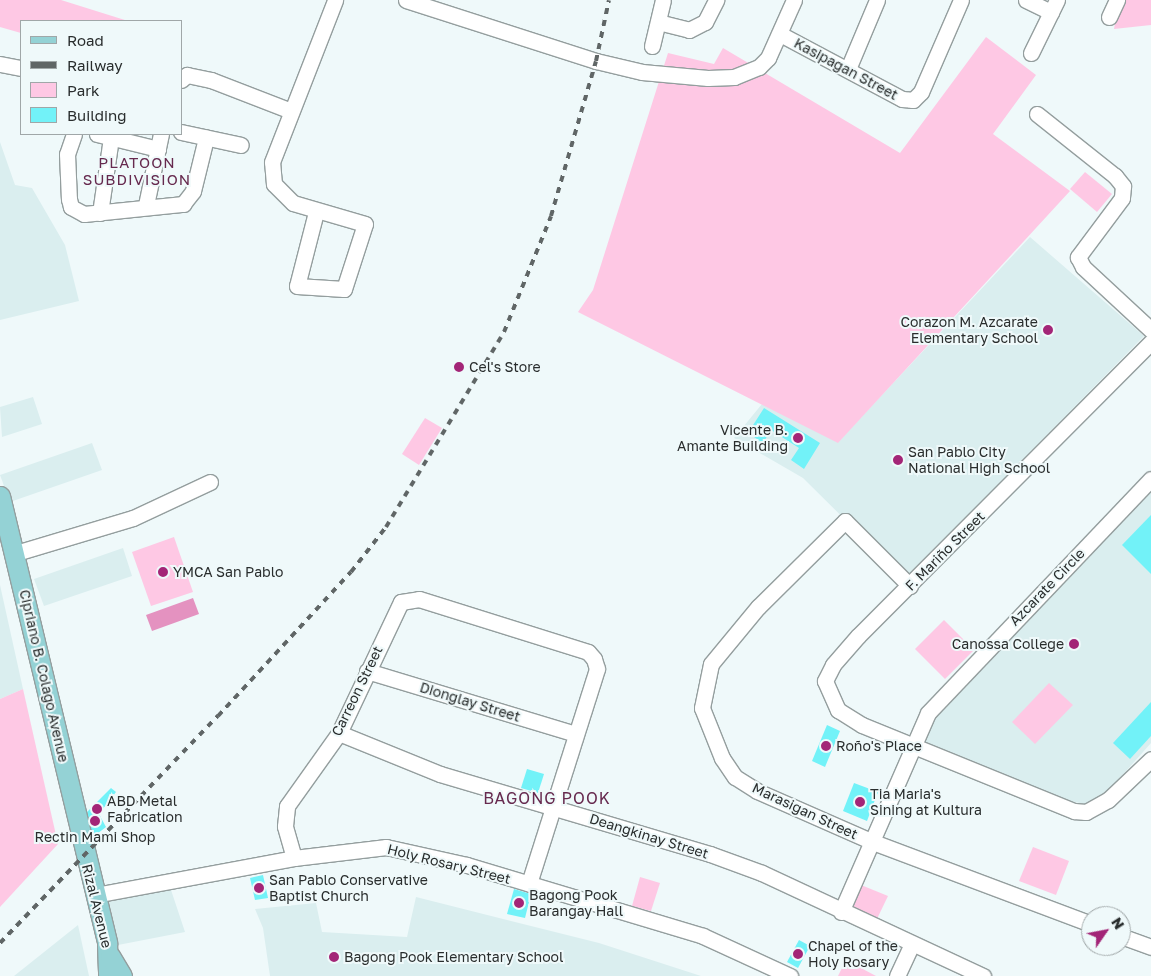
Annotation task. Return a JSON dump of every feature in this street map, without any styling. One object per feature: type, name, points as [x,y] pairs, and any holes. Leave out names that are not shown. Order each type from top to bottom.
[{"type":"main road","name":"Cipriano B. Colago Avenue","points":[[0,496],[16,553],[84,857]]},
{"type":"main road","name":"Rizal Avenue","points":[[84,857],[110,956],[122,976]]},
{"type":"main road","name":"Rizal Avenue","points":[[108,976],[110,956]]},
{"type":"street","points":[[316,212],[297,286],[344,289],[365,224],[316,212],[292,203],[274,184],[272,162],[335,0]]},
{"type":"street","points":[[406,0],[642,72],[734,77],[748,74],[768,58],[794,0]]},
{"type":"street","points":[[652,46],[663,0]]},
{"type":"street","points":[[658,22],[689,30],[705,22],[716,0]]},
{"type":"street","points":[[848,69],[877,0]]},
{"type":"street","name":"Kasipagan Street","points":[[780,34],[902,98],[913,100],[921,92],[961,0]]},
{"type":"street","points":[[1026,0],[1054,6],[1031,53]]},
{"type":"street","points":[[1109,17],[1117,0]]},
{"type":"street","points":[[0,64],[20,68]]},
{"type":"street","points":[[182,79],[187,75],[211,80],[291,111]]},
{"type":"street","points":[[1037,114],[1115,176],[1123,186],[1122,198],[1078,257],[1083,267],[1151,330]]},
{"type":"street","points":[[182,132],[241,146]]},
{"type":"street","points":[[74,135],[67,154],[71,207],[84,214],[146,205],[183,204],[189,199],[206,138]]},
{"type":"street","points":[[146,205],[161,135]]},
{"type":"street","points":[[100,213],[104,136],[158,149]]},
{"type":"street","name":"F. Mariño Street","points":[[913,745],[862,725],[838,710],[825,681],[833,665],[858,636],[910,586],[1151,342]]},
{"type":"street","name":"Azcarate Circle","points":[[841,912],[873,842],[913,745],[940,698],[1151,479]]},
{"type":"street","points":[[16,553],[133,518],[210,482]]},
{"type":"street","name":"Marasigan Street","points":[[910,586],[845,522],[726,642],[711,664],[702,708],[707,729],[735,777],[757,791],[873,842],[1081,920]]},
{"type":"street","name":"Carreon Street","points":[[294,858],[285,826],[287,806],[339,733],[401,602],[419,599],[588,652],[594,659],[597,669],[573,733]]},
{"type":"street","name":"Dionglay Street","points":[[367,671],[573,733]]},
{"type":"street","name":"Deangkinay Street","points":[[339,733],[397,759],[710,854],[762,873],[841,912],[982,976]]},
{"type":"street","points":[[528,884],[573,733]]},
{"type":"street","points":[[913,745],[1050,803],[1086,812],[1108,800],[1151,758]]},
{"type":"street","name":"Holy Rosary Street","points":[[95,895],[294,858],[386,847],[528,884],[703,936],[790,976]]},
{"type":"street","points":[[1131,940],[1151,947]]},
{"type":"street","points":[[897,976],[912,944]]},
{"type":"shaded area","points":[[0,142],[15,185],[32,188],[65,245],[79,301],[0,320]]},
{"type":"shaded area","name":"San Pablo City National High School","points":[[1030,237],[1144,336],[905,579],[803,478],[734,438],[762,404],[838,442]]},
{"type":"shaded area","points":[[33,397],[42,424],[2,437],[0,407]]},
{"type":"shaded area","points":[[92,443],[102,470],[10,502],[0,475]]},
{"type":"shaded area","name":"Canossa College","points":[[1151,488],[1151,743],[1111,788],[1090,805],[1064,800],[915,743],[927,713]]},
{"type":"shaded area","points":[[123,548],[132,576],[44,606],[34,579]]},
{"type":"shaded area","points":[[0,585],[23,689],[0,699]]},
{"type":"shaded area","points":[[193,598],[199,614],[152,631],[146,615]]},
{"type":"shaded area","points":[[171,890],[185,932],[118,945],[108,900]]},
{"type":"shaded area","points":[[416,897],[599,943],[701,976],[270,976],[263,928],[255,909],[316,903],[322,932],[407,937]]},
{"type":"shaded area","points":[[78,925],[89,976],[14,976]]},
{"type":"green space","points":[[0,0],[61,0],[125,20],[20,20],[20,33],[0,27]]},
{"type":"green space","points":[[1119,0],[1151,0],[1151,25],[1114,29]]},
{"type":"green space","points":[[986,37],[1036,75],[993,134],[1070,191],[838,443],[578,312],[593,290],[668,53],[714,64],[723,48],[900,153]]},
{"type":"green space","points":[[1085,172],[1112,194],[1097,212],[1070,189]]},
{"type":"green space","points":[[425,418],[442,428],[419,465],[402,454]]},
{"type":"green space","name":"YMCA San Pablo","points":[[174,537],[193,592],[151,606],[132,552]]},
{"type":"green space","points":[[944,620],[974,650],[945,679],[915,649]]},
{"type":"green space","points":[[1049,683],[1073,705],[1035,744],[1012,722]]},
{"type":"green space","points":[[23,689],[58,844],[0,907],[0,699]]},
{"type":"green space","points":[[1033,847],[1069,861],[1056,895],[1019,881]]},
{"type":"green space","points":[[640,877],[660,883],[651,911],[632,906]]},
{"type":"green space","points":[[861,885],[888,896],[875,923],[849,911]]},
{"type":"green space","points":[[846,960],[876,976],[838,976]]},
{"type":"building","name":"Vicente B. Amante Building","points":[[764,408],[820,443],[804,469],[791,460],[799,448],[771,430],[763,443],[748,433]]},
{"type":"building","points":[[1151,515],[1151,574],[1122,545]]},
{"type":"building","points":[[1151,702],[1151,736],[1130,759],[1113,743]]},
{"type":"building","name":"Roño's Place","points":[[827,725],[840,731],[825,767],[812,761]]},
{"type":"building","points":[[527,769],[544,774],[538,793],[521,788]]},
{"type":"building","name":"Tia Maria's Sining at Kultura","points":[[854,783],[878,792],[867,821],[843,811]]},
{"type":"building","points":[[111,788],[116,792],[99,814],[106,827],[93,837],[87,812]]},
{"type":"building","name":"San Pablo Conservative Baptist Church","points":[[263,875],[268,898],[255,900],[250,878]]},
{"type":"building","name":"Bagong Pook Barangay Hall","points":[[514,889],[531,894],[525,918],[507,914]]},
{"type":"building","name":"Chapel of the Holy Rosary","points":[[799,940],[810,946],[798,968],[787,962]]},
{"type":"railway","points":[[0,943],[218,716],[351,572],[386,527],[504,332],[551,216],[596,61],[609,0]]},
{"type":"place","name":"Corazon M. Azcarate Elementary School","points":[[1048,330]]},
{"type":"place","name":"Cel's Store","points":[[459,367]]},
{"type":"place","name":"Vicente B. Amante Building","points":[[798,438]]},
{"type":"place","name":"San Pablo City National High School","points":[[898,460]]},
{"type":"place","name":"YMCA San Pablo","points":[[163,572]]},
{"type":"place","name":"Canossa College","points":[[1074,644]]},
{"type":"place","name":"Roño's Place","points":[[826,746]]},
{"type":"place","name":"Tia Maria's Sining at Kultura","points":[[860,802]]},
{"type":"place","name":"ABD Metal Fabrication","points":[[97,809]]},
{"type":"place","name":"Rectin Mami Shop","points":[[95,821]]},
{"type":"place","name":"San Pablo Conservative Baptist Church","points":[[259,888]]},
{"type":"place","name":"Bagong Pook Barangay Hall","points":[[519,903]]},
{"type":"place","name":"Chapel of the Holy Rosary","points":[[798,954]]},
{"type":"place","name":"Bagong Pook Elementary School","points":[[334,957]]},
{"type":"district","name":"PLATOON SUBDIVISION","points":[[137,170]]},
{"type":"district","name":"BAGONG POOK","points":[[547,798]]}]
